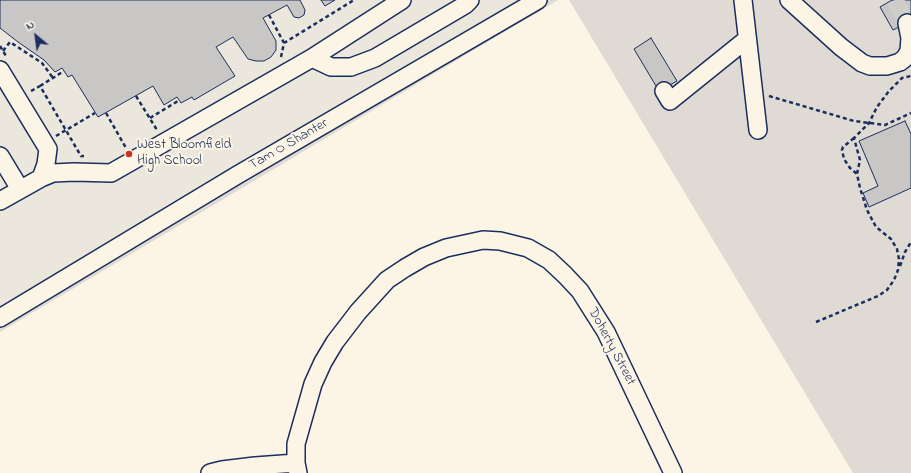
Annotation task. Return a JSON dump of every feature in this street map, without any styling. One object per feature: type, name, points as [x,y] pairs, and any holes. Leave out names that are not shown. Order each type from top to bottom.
[{"type":"street","points":[[0,201],[20,189],[53,173],[111,173],[312,58],[402,0]]},
{"type":"street","points":[[312,58],[331,67],[351,67],[375,58],[465,5],[470,0]]},
{"type":"street","name":"Tam O Shanter","points":[[0,318],[239,174],[538,0]]},
{"type":"street","points":[[743,0],[758,130]]},
{"type":"street","points":[[789,0],[841,48],[862,63],[870,66],[887,66],[900,62],[905,58],[909,51],[910,45],[907,23]]},
{"type":"street","points":[[664,91],[670,101],[747,39]]},
{"type":"street","points":[[3,64],[48,149],[46,164],[41,178]]},
{"type":"street","points":[[0,156],[20,189]]},
{"type":"street","name":"Doherty Street","points":[[297,468],[296,444],[313,384],[323,362],[335,342],[358,312],[387,280],[424,257],[446,248],[483,240],[500,241],[528,248],[549,260],[580,291],[606,332],[672,473]]},
{"type":"street","points":[[210,473],[255,466],[297,468]]},
{"type":"path","points":[[284,43],[354,0]]},
{"type":"path","points":[[269,15],[284,43],[282,57],[275,61]]},
{"type":"path","points":[[3,51],[10,42],[42,62],[53,78]]},
{"type":"path","points":[[0,46],[3,51],[3,64]]},
{"type":"path","points":[[28,93],[64,71]]},
{"type":"path","points":[[857,174],[853,172],[847,164],[842,150],[843,147],[869,123],[877,107],[902,78],[911,76]]},
{"type":"path","points":[[40,86],[81,156],[88,157]]},
{"type":"path","points":[[753,91],[854,122],[885,125],[911,113]]},
{"type":"path","points":[[136,96],[157,130]]},
{"type":"path","points":[[150,118],[178,101]]},
{"type":"path","points":[[44,144],[96,113]]},
{"type":"path","points":[[106,113],[126,148]]},
{"type":"path","points":[[151,134],[164,126]]},
{"type":"path","points":[[854,138],[860,160],[857,174],[867,210],[876,227],[890,239],[897,249],[899,259],[898,270]]},
{"type":"path","points":[[120,152],[132,144]]},
{"type":"path","points":[[816,322],[878,296],[887,290],[894,280],[905,252],[911,242]]},
{"type":"shaded area","name":"West Bloomfield High School","points":[[0,0],[516,0],[0,307]]},
{"type":"shaded area","points":[[516,0],[558,0],[0,332],[0,307]]},
{"type":"shaded area","points":[[569,0],[911,0],[911,473],[853,473]]},
{"type":"building","points":[[0,0],[300,0],[305,10],[304,15],[299,18],[294,17],[287,5],[263,18],[276,41],[276,50],[271,57],[264,61],[248,59],[233,37],[216,47],[235,76],[194,100],[192,97],[181,103],[177,97],[164,105],[153,86],[98,117],[72,75],[68,77],[62,68],[55,72],[44,60],[0,28]]},
{"type":"building","points":[[321,0],[335,0],[325,6]]},
{"type":"building","points":[[892,0],[911,0],[911,21],[893,30],[880,7]]},
{"type":"building","points":[[651,38],[677,81],[659,91],[634,49]]},
{"type":"building","points":[[905,121],[911,134],[911,188],[869,207],[863,193],[878,186],[859,141]]},
{"type":"tunnel","points":[[895,0],[907,23]]},
{"type":"place","name":"West Bloomfield High School","points":[[129,154]]}]
